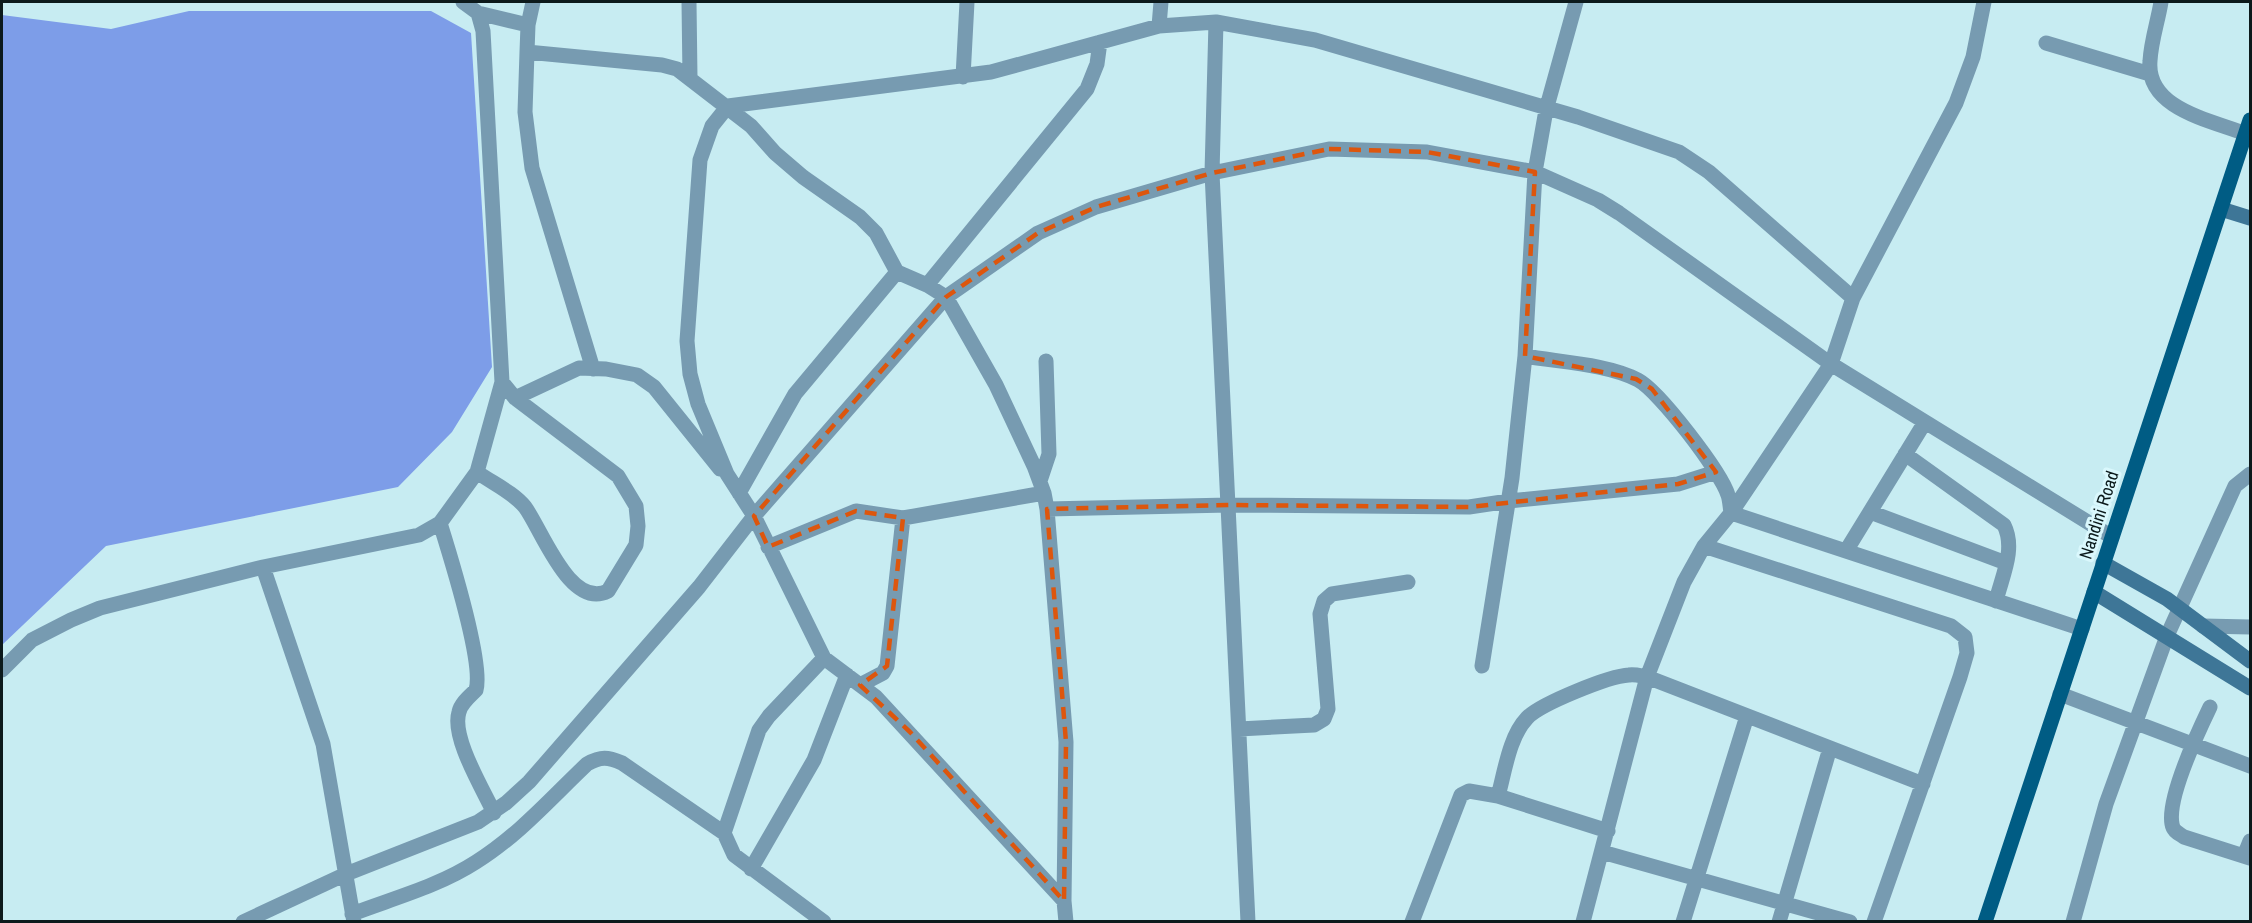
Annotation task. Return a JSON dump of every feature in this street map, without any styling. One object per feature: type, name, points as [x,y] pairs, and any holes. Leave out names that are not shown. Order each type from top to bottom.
[{"type":"main road","name":"Nandini Road","points":[[1985,921],[2248,127]]},
{"type":"street","points":[[463,2],[478,13],[528,25]]},
{"type":"street","points":[[533,2],[528,25],[525,112],[532,168],[593,369]]},
{"type":"street","points":[[689,2],[690,78]]},
{"type":"street","points":[[963,77],[967,2]]},
{"type":"street","points":[[1159,26],[1161,2]]},
{"type":"street","points":[[1482,666],[1509,501],[1525,356],[1535,172],[1546,110],[1576,2]]},
{"type":"street","points":[[1583,921],[1647,677],[1684,582],[1704,546],[1731,513],[1831,364],[1853,298],[1956,103],[1973,57],[1984,2]]},
{"type":"street","points":[[2162,2],[2150,61],[2150,74],[2160,95],[2172,105],[2248,127]]},
{"type":"street","points":[[2,670],[32,640],[100,608],[263,567],[418,535],[440,523],[477,472],[502,382],[483,31],[478,13]]},
{"type":"street","points":[[1216,22],[1212,173],[1248,921]]},
{"type":"street","points":[[1064,901],[876,696],[824,658],[754,516],[727,474],[698,404],[690,374],[687,340],[699,160],[712,126],[728,106],[963,77],[991,72],[1159,26],[1216,22],[1316,40],[1546,110],[1578,117],[1678,152],[1709,172],[1853,298]]},
{"type":"street","points":[[927,285],[1087,89],[1097,64],[1100,42]]},
{"type":"street","points":[[2046,43],[2150,74]]},
{"type":"street","points":[[527,52],[662,65],[677,69],[728,106],[803,177],[860,217],[876,233],[897,272],[927,285],[946,297],[996,385],[1042,487],[1047,509],[1066,742],[1065,921]]},
{"type":"street","points":[[253,920],[346,874],[478,822],[494,813],[537,773],[699,587],[754,516],[946,297],[1038,233],[1066,219],[1096,207],[1212,173],[1329,149],[1427,152],[1535,172],[1598,200],[1619,213],[1831,364],[2112,537]]},
{"type":"street","points":[[2221,209],[2250,218]]},
{"type":"street","points":[[739,493],[795,394],[842,342],[897,272]]},
{"type":"street","points":[[1525,356],[1614,372],[1636,378],[1652,388],[1716,472],[1728,494],[1731,513]]},
{"type":"street","points":[[1042,487],[1049,454],[1046,361]]},
{"type":"street","points":[[515,398],[579,368],[637,375],[654,387],[707,454],[727,474]]},
{"type":"street","points":[[477,472],[517,499],[526,508],[556,562],[578,587],[591,594],[608,591],[636,545],[638,526],[636,506],[618,476],[515,398],[502,382]]},
{"type":"street","points":[[1846,551],[1925,422]]},
{"type":"street","points":[[1905,454],[2004,525],[2009,535],[2010,546],[1996,601]]},
{"type":"street","points":[[1047,509],[1229,505],[1469,507],[1678,484],[1716,472]]},
{"type":"street","points":[[2073,921],[2106,804],[2167,636],[2235,486],[2250,474]]},
{"type":"street","points":[[768,547],[856,511],[903,518],[1042,487]]},
{"type":"street","points":[[1870,512],[2006,563]]},
{"type":"street","points":[[1731,513],[2082,629]]},
{"type":"street","points":[[860,685],[883,673],[887,666],[903,518]]},
{"type":"street","points":[[440,523],[454,566],[478,671],[476,690],[458,713],[458,733],[494,813]]},
{"type":"street","points":[[1704,546],[1951,626],[1965,637],[1967,653],[1874,921]]},
{"type":"street","points":[[2103,563],[2179,608],[2250,661]]},
{"type":"street","points":[[263,567],[323,744],[353,918],[446,879],[476,862],[500,846],[587,764],[598,758],[609,758],[622,763],[724,833],[734,855],[824,921]]},
{"type":"street","points":[[1239,729],[1314,725],[1324,719],[1328,702],[1320,614],[1324,602],[1332,594],[1408,582]]},
{"type":"street","points":[[2094,592],[2250,688]]},
{"type":"street","points":[[2203,626],[2250,627]]},
{"type":"street","points":[[724,833],[759,730],[769,716],[824,658]]},
{"type":"street","points":[[751,869],[814,760],[847,675]]},
{"type":"street","points":[[1498,796],[1516,735],[1527,717],[1594,684],[1629,675],[1647,677],[1923,784]]},
{"type":"street","points":[[2060,694],[2250,766]]},
{"type":"street","points":[[2210,707],[2193,744],[2172,810],[2175,831],[2184,837],[2247,857],[2250,841]]},
{"type":"street","points":[[1683,921],[1747,716]]},
{"type":"street","points":[[1779,921],[1830,748]]},
{"type":"street","points":[[1412,921],[1461,795],[1469,791],[1498,796],[1608,831]]},
{"type":"street","points":[[1602,852],[1850,921]]},
{"type":"highlighted area","points":[[1329,149],[1427,152],[1535,172],[1525,356],[1636,379],[1652,389],[1716,472],[1678,484],[1469,507],[1229,505],[1047,509],[1066,742],[1064,901],[910,732],[860,685],[887,666],[903,518],[856,511],[768,547],[754,516],[946,297],[1038,233],[1096,207],[1212,173]]},
{"type":"water","points":[[189,11],[431,11],[471,33],[492,367],[452,432],[398,487],[106,546],[2,645],[2,15],[111,29]]}]
